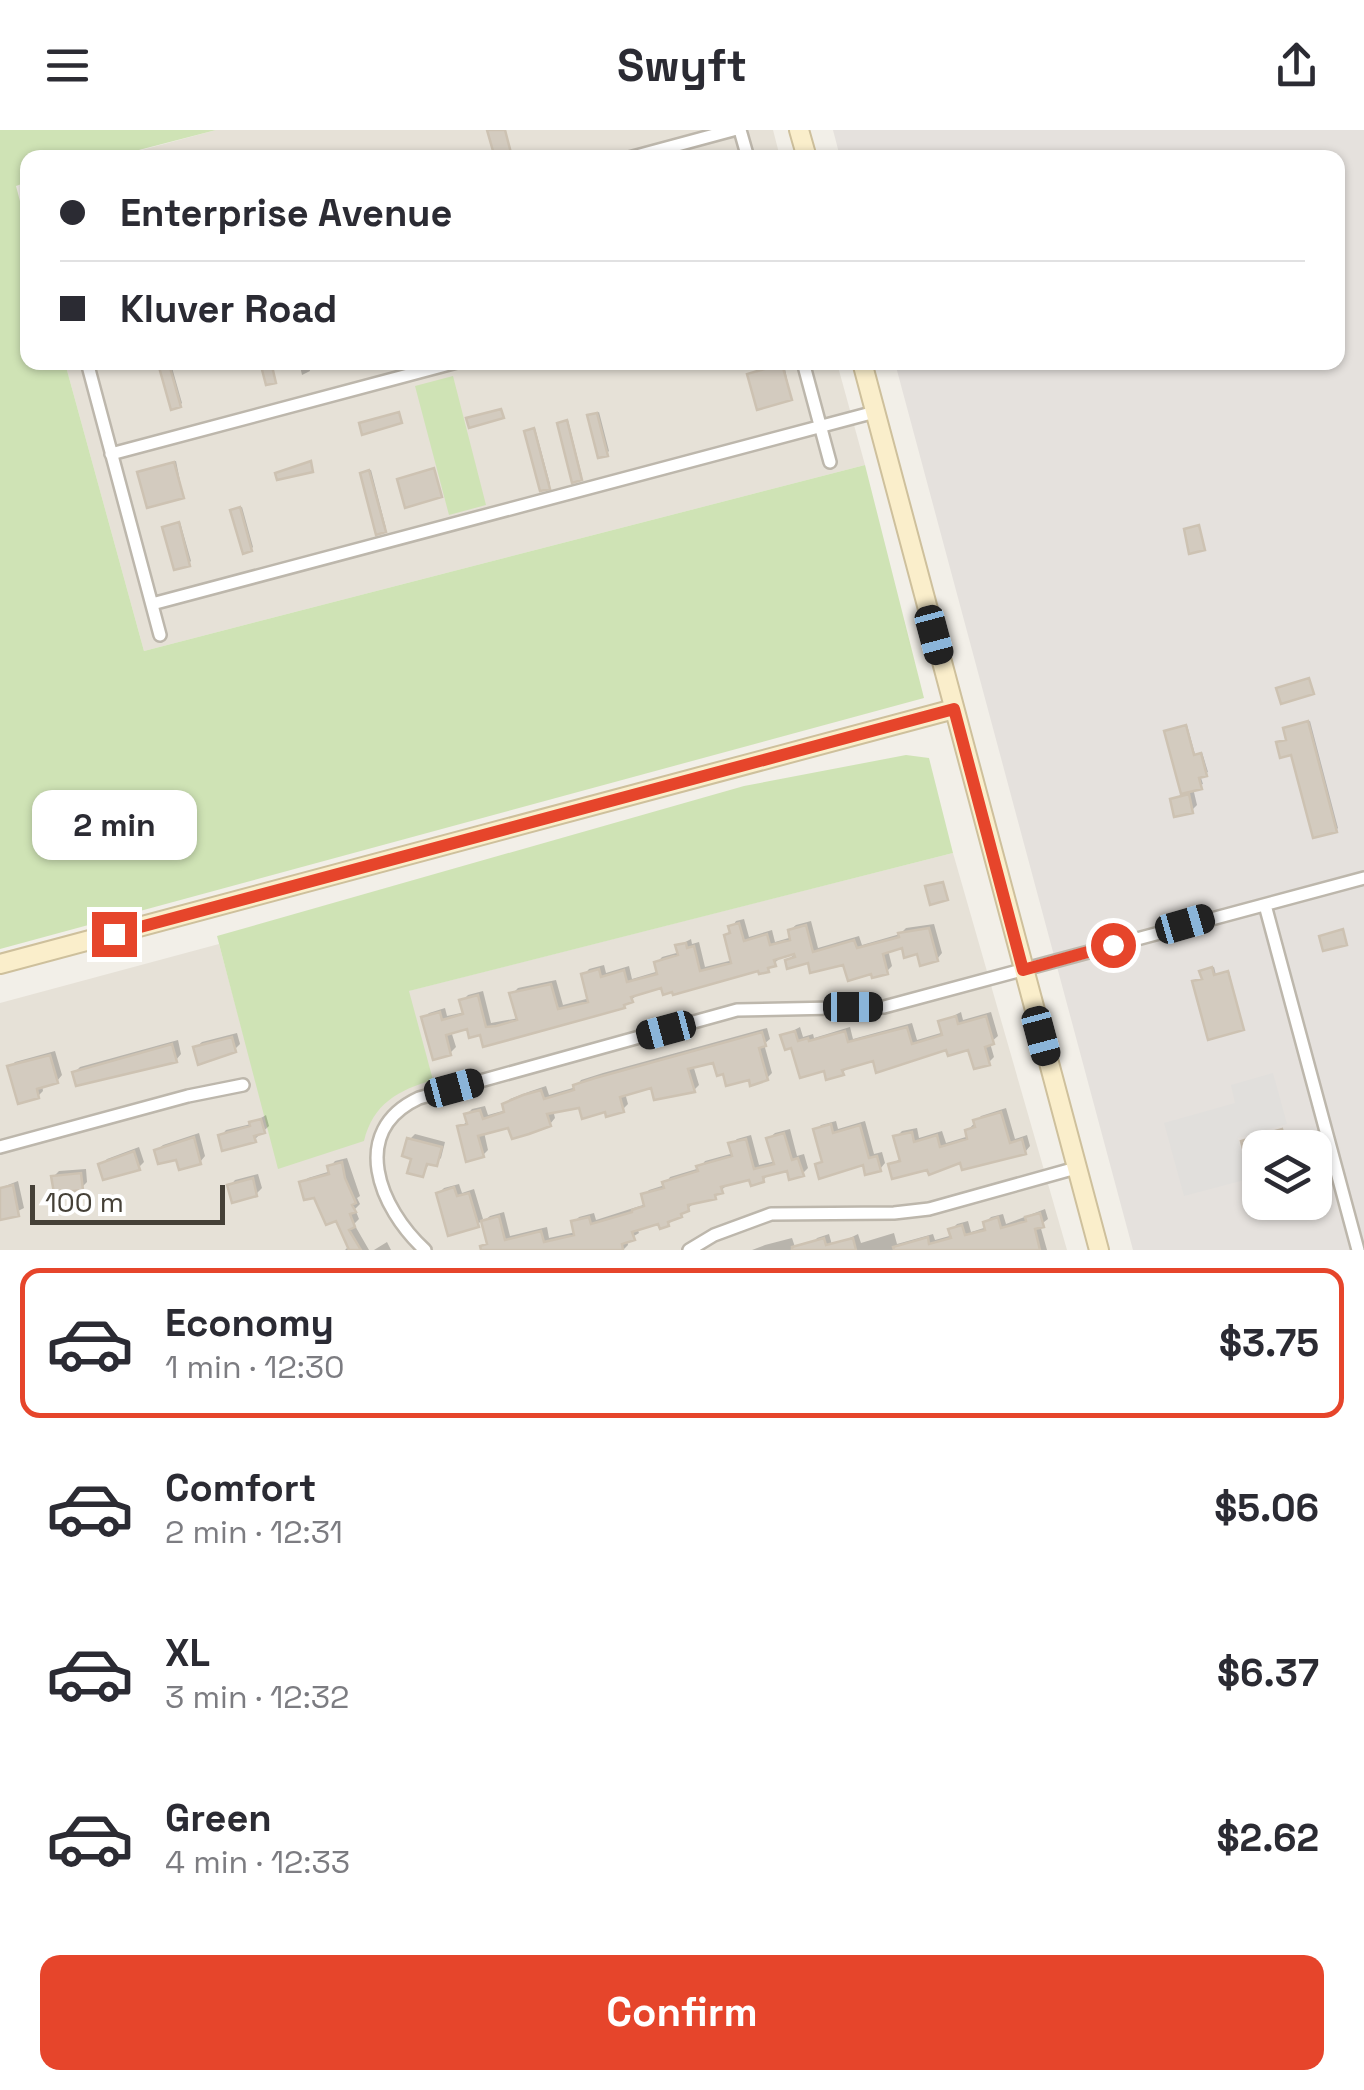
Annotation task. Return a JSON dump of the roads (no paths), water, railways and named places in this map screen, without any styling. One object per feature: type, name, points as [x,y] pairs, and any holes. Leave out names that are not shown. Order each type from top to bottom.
[{"type":"street","points":[[660,150],[737,130]]},
{"type":"street","points":[[89,370],[160,634]]},
{"type":"street","points":[[111,454],[427,370]]},
{"type":"street","points":[[805,370],[830,462]]},
{"type":"street","points":[[864,370],[1099,1250]]},
{"type":"street","points":[[152,604],[875,412]]},
{"type":"street","points":[[0,964],[954,709]]},
{"type":"street","points":[[426,1250],[396,1213],[379,1177],[375,1154],[378,1135],[387,1120],[410,1102],[737,1010],[884,1006],[1364,878]]},
{"type":"street","points":[[1265,905],[1358,1250]]},
{"type":"street","points":[[0,1146],[243,1085]]},
{"type":"street","points":[[689,1250],[714,1235],[771,1214],[929,1208],[1076,1168]]}]
